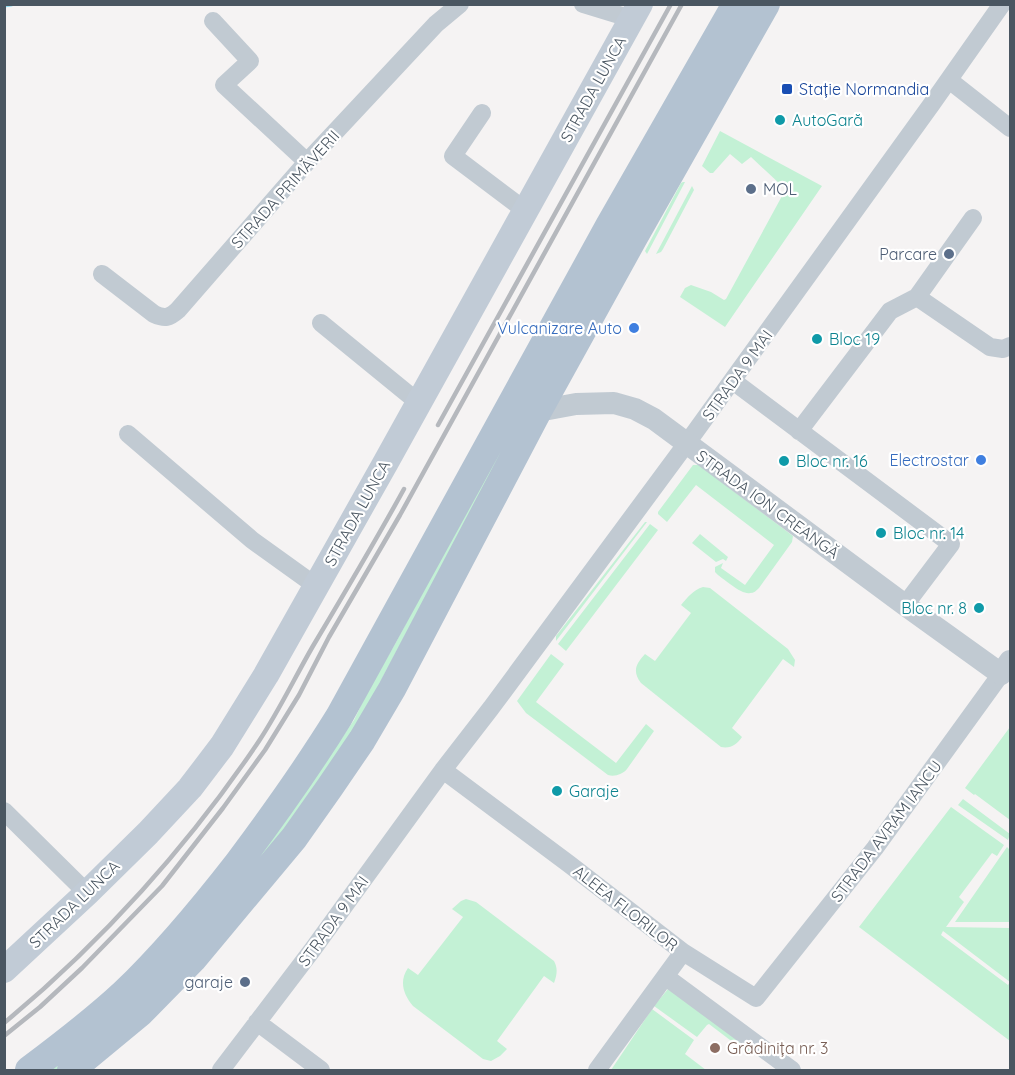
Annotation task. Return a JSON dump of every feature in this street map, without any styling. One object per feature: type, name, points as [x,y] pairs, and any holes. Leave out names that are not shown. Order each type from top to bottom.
[{"type":"main road","name":"STRADA LUNCA","points":[[4,970],[148,833],[190,788],[222,746],[266,675],[636,12]]},
{"type":"main road","points":[[29,1071],[124,993],[174,942],[271,820],[318,752],[514,398],[621,233],[747,12]]},
{"type":"main road","points":[[71,1071],[140,1013],[193,959],[273,864],[362,740],[392,689],[538,411],[621,233]]},
{"type":"street","name":"STRADA PRIMĂVERII","points":[[102,274],[154,314],[162,318],[171,316],[307,162],[436,24],[460,4]]},
{"type":"street","points":[[583,4],[636,12]]},
{"type":"street","name":"STRADA 9 MAI","points":[[221,1071],[687,444],[1002,4]]},
{"type":"street","points":[[213,21],[250,61],[224,85],[307,162]]},
{"type":"street","points":[[949,80],[1011,128]]},
{"type":"street","points":[[482,113],[453,156],[526,211]]},
{"type":"street","points":[[799,431],[890,311],[917,297],[973,218]]},
{"type":"street","points":[[917,297],[990,347],[1007,348]]},
{"type":"street","points":[[321,323],[419,403]]},
{"type":"street","points":[[733,381],[951,544],[905,605]]},
{"type":"street","points":[[514,398],[538,411]]},
{"type":"street","name":"STRADA ION CREANGĂ","points":[[538,411],[576,404],[614,404],[635,409],[654,419],[905,605],[1006,668]]},
{"type":"street","points":[[128,434],[252,540],[316,586]]},
{"type":"street","name":"STRADA AVRAM IANCU","points":[[756,998],[875,848],[1006,668]]},
{"type":"street","name":"ALEEA FLORILOR","points":[[443,770],[683,952],[756,998]]},
{"type":"street","points":[[4,811],[87,893]]},
{"type":"street","name":"ALEEA FLORILOR","points":[[597,1071],[683,952]]},
{"type":"street","points":[[666,977],[792,1071]]},
{"type":"street","points":[[256,1022],[321,1071]]},
{"type":"green space","points":[[720,131],[822,186],[725,327],[680,297],[685,288],[691,285],[726,299],[788,185],[784,182],[781,185],[751,157],[742,164],[730,154],[713,173],[710,173],[702,166]]},
{"type":"green space","points":[[685,182],[647,254],[645,251]]},
{"type":"green space","points":[[692,186],[694,190],[663,249],[656,254]]},
{"type":"green space","points":[[500,448],[506,452],[356,728],[292,821],[180,958],[106,1030],[57,1070],[46,1070],[105,1023],[177,951],[223,897],[303,795],[354,720]]},
{"type":"green space","points":[[693,465],[699,465],[793,536],[792,542],[754,592],[743,592],[734,587],[715,572],[715,567],[723,563],[721,568],[745,585],[774,545],[696,485],[667,522],[658,514]]},
{"type":"green space","points":[[647,522],[556,641],[556,636]]},
{"type":"green space","points":[[650,524],[658,530],[566,651],[558,644]]},
{"type":"green space","points":[[700,534],[728,557],[726,561],[723,559],[716,562],[692,543]]},
{"type":"green space","points":[[703,587],[710,588],[788,649],[795,660],[794,667],[783,659],[732,728],[742,737],[731,747],[721,747],[641,683],[636,671],[637,664],[645,654],[655,661],[691,613],[681,605],[693,592]]},
{"type":"green space","points":[[551,654],[564,664],[536,702],[616,763],[646,724],[654,731],[623,772],[608,775],[526,713],[517,701]]},
{"type":"green space","points":[[1010,727],[1010,820],[965,788]]},
{"type":"green space","points":[[963,799],[1010,834],[1008,840],[958,805]]},
{"type":"green space","points":[[951,807],[1004,845],[997,856],[992,853],[959,897],[964,902],[946,927],[1010,928],[1010,982],[1010,1041],[859,927]],"holes":[[[943,931],[1010,982],[1008,985],[941,935]]]},
{"type":"green space","points":[[1007,847],[1010,850],[1010,922],[955,922]]},
{"type":"green space","points":[[466,899],[476,902],[554,961],[557,969],[554,983],[544,976],[497,1041],[507,1049],[491,1061],[483,1059],[413,1006],[403,987],[408,968],[418,975],[463,917],[452,909]]},
{"type":"green space","points":[[668,989],[755,1049],[751,1056],[709,1024],[697,1037],[654,1006]]},
{"type":"green space","points":[[652,1009],[694,1040],[685,1054],[706,1070],[611,1070]]},
{"type":"waterway","points":[[4,5],[11,4]]},
{"type":"railway","points":[[438,425],[671,4]]},
{"type":"railway","points":[[4,1036],[82,968],[162,886],[265,750],[299,695],[329,637],[400,515],[682,4]]},
{"type":"railway","points":[[4,1023],[75,960],[142,891],[232,780],[273,718],[404,489]]},
{"type":"place","name":"Stație Normandia","points":[[787,89]]},
{"type":"place","name":"AutoGară","points":[[780,120]]},
{"type":"place","name":"MOL","points":[[751,189]]},
{"type":"place","name":"Parcare","points":[[949,254]]},
{"type":"place","name":"Vulcanizare Auto","points":[[634,328]]},
{"type":"place","name":"Bloc 19","points":[[817,339]]},
{"type":"place","name":"Electrostar","points":[[981,460]]},
{"type":"place","name":"Bloc nr. 16","points":[[784,461]]},
{"type":"place","name":"Bloc nr. 14","points":[[881,533]]},
{"type":"place","name":"Bloc nr. 8","points":[[979,608]]},
{"type":"place","name":"Garaje","points":[[557,791]]},
{"type":"place","name":"garaje","points":[[245,982]]},
{"type":"place","name":"Grădinița nr. 3","points":[[715,1048]]}]
